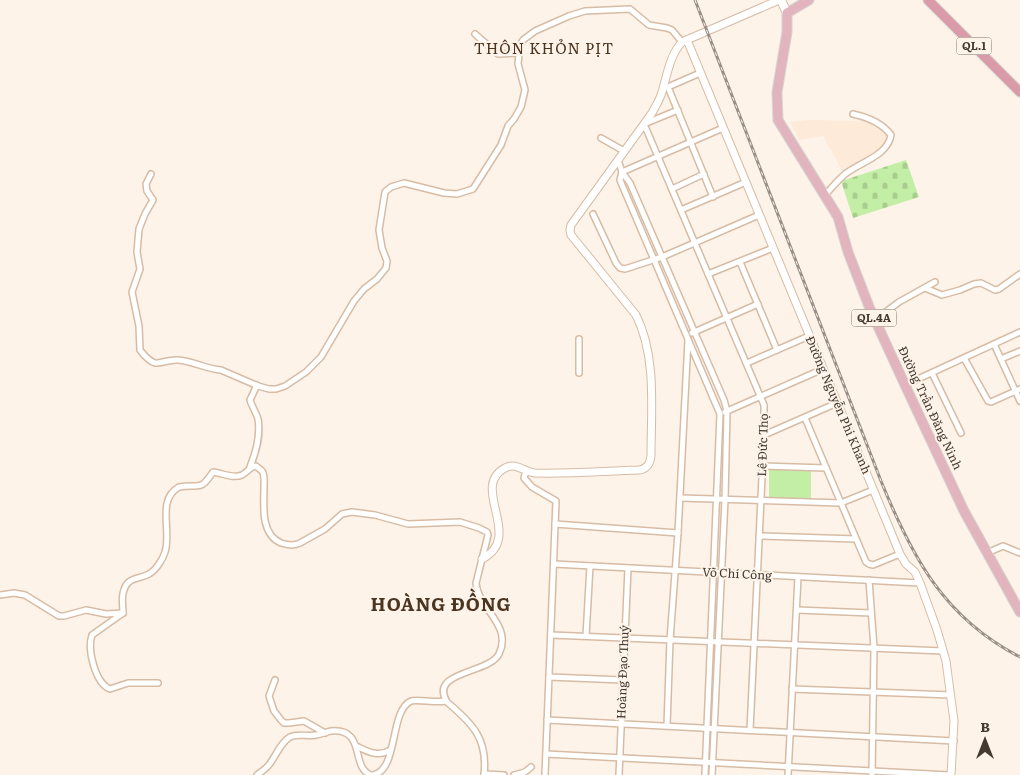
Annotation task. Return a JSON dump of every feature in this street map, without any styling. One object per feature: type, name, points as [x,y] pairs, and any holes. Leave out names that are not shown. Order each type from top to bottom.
[{"type":"highway","name":"QL.1","points":[[928,0],[1020,92]]},
{"type":"main road","points":[[780,0],[787,13],[809,0]]},
{"type":"main road","name":"Đường Trần Đăng Ninh","points":[[787,13],[787,32],[776,92],[777,114],[783,129],[838,217],[860,284],[905,385],[964,511],[1019,608]]},
{"type":"street","points":[[482,559],[492,551],[500,539],[500,529],[493,500],[494,481],[506,468],[513,466],[526,471],[551,473],[638,470],[646,468],[650,462],[650,373],[646,341],[641,325],[636,315],[571,235],[571,225],[652,113],[660,97],[675,52],[684,41],[780,0]]},
{"type":"street","points":[[151,174],[146,184],[153,200],[140,229],[136,252],[140,270],[132,292],[139,326],[140,350],[157,364],[169,360],[184,361],[221,370],[257,386],[280,389],[306,372],[321,357],[354,301],[364,289],[385,271],[387,261],[382,248],[379,230],[385,192],[391,186],[404,183],[413,184],[438,193],[457,194],[469,192],[476,186],[501,145],[508,126],[516,117],[522,103],[525,90],[518,64],[520,46],[523,40],[535,31],[585,11],[630,9],[649,25],[672,30],[684,41]]},
{"type":"street","points":[[474,34],[498,54],[519,53]]},
{"type":"street","name":"Đường Nguyễn Phi Khanh","points":[[684,41],[700,73],[746,182],[900,554],[906,564],[915,572],[920,583],[943,651],[951,695],[954,741],[950,775]]},
{"type":"street","points":[[700,73],[668,87],[713,196]]},
{"type":"street","points":[[644,124],[678,110]]},
{"type":"street","points":[[824,196],[844,175],[880,153],[890,140],[891,135],[887,129],[871,120],[853,114]]},
{"type":"street","name":"Lê Đức Thọ","points":[[644,124],[764,405],[763,466],[750,730]]},
{"type":"street","points":[[622,172],[723,128]]},
{"type":"street","points":[[601,138],[624,151]]},
{"type":"street","points":[[618,160],[622,172],[630,183],[727,411],[725,499],[714,728],[705,775]]},
{"type":"street","points":[[622,172],[620,180],[622,185],[720,414],[707,728],[709,762],[712,775]]},
{"type":"street","points":[[672,189],[704,174]]},
{"type":"street","points":[[681,210],[746,182]]},
{"type":"street","points":[[594,214],[607,247],[620,268],[629,269],[662,257],[759,215]]},
{"type":"street","points":[[708,274],[773,248]]},
{"type":"street","points":[[740,262],[778,350]]},
{"type":"street","points":[[925,288],[942,295],[981,283],[995,290],[1020,274]]},
{"type":"street","points":[[875,320],[899,302],[935,282]]},
{"type":"street","points":[[667,726],[670,640],[678,533],[688,338],[694,331],[728,319],[758,304]]},
{"type":"street","points":[[905,385],[1020,332]]},
{"type":"street","points":[[747,363],[809,336]]},
{"type":"street","points":[[579,339],[579,373]]},
{"type":"street","points":[[994,344],[1018,390],[1020,401]]},
{"type":"street","points":[[1001,359],[1020,350]]},
{"type":"street","points":[[964,358],[988,402],[1018,390]]},
{"type":"street","points":[[720,414],[823,369]]},
{"type":"street","points":[[932,373],[961,433]]},
{"type":"street","points":[[123,614],[123,597],[126,584],[149,574],[163,559],[168,532],[166,506],[176,488],[200,486],[209,479],[213,472],[239,476],[244,474],[250,467],[256,453],[259,432],[258,419],[250,400],[257,386]]},
{"type":"street","points":[[764,434],[837,403]]},
{"type":"street","points":[[805,418],[866,562],[872,564],[900,554]]},
{"type":"street","points":[[250,467],[256,466],[262,471],[267,528],[273,538],[284,544],[296,545],[305,541],[332,524],[342,514],[352,512],[375,515],[408,524],[460,522],[487,532],[488,535],[476,583],[477,591],[501,629],[500,653],[488,665],[448,681],[444,690],[446,701],[475,729],[483,750],[484,775],[504,775]]},
{"type":"street","points":[[763,466],[826,468]]},
{"type":"street","points":[[526,471],[524,478],[532,487],[556,501],[545,775]]},
{"type":"street","points":[[680,498],[841,503],[873,490]]},
{"type":"street","points":[[555,524],[678,533]]},
{"type":"street","points":[[759,536],[856,539]]},
{"type":"street","points":[[987,553],[1004,546],[1020,553]]},
{"type":"street","name":"Võ Chí Công","points":[[554,564],[920,583]]},
{"type":"street","points":[[586,636],[590,566]]},
{"type":"street","name":"Hoàng Đạo Thuý","points":[[619,775],[628,568]]},
{"type":"street","points":[[788,775],[798,577]]},
{"type":"street","points":[[868,580],[874,648],[872,773]]},
{"type":"street","points":[[0,595],[14,593],[25,595],[59,616],[86,610],[106,614],[123,614]]},
{"type":"street","points":[[797,610],[871,613]]},
{"type":"street","points":[[123,614],[92,635],[90,650],[99,679],[110,689],[128,683],[158,683]]},
{"type":"street","points":[[550,635],[943,651]]},
{"type":"street","points":[[549,678],[623,680]]},
{"type":"street","points":[[275,680],[269,696],[274,711],[281,720],[284,723],[304,721],[325,733]]},
{"type":"street","points":[[792,688],[951,695]]},
{"type":"street","points":[[257,775],[267,768],[273,761],[279,748],[290,737],[342,732],[348,734],[356,746],[364,771],[372,775],[380,773],[392,748],[398,717],[409,702],[446,701]]},
{"type":"street","points":[[547,720],[954,741]]},
{"type":"street","points":[[356,746],[374,754],[388,752],[392,748]]},
{"type":"street","points":[[546,754],[872,773],[950,775]]},
{"type":"street","points":[[514,775],[525,772],[531,767]]},
{"type":"shaded area","points":[[808,120],[869,121],[884,130],[888,137],[877,153],[843,172],[823,136],[799,140],[790,122]]},
{"type":"green space","points":[[906,160],[919,197],[853,218],[841,181]]},
{"type":"green space","points":[[769,469],[811,469],[811,499],[769,498]]},
{"type":"railway","points":[[695,0],[881,481],[905,535],[934,583],[951,604],[971,624],[993,641],[1020,657]]},
{"type":"district","name":"THÔN KHỎN PỊT","points":[[544,49]]},
{"type":"district","name":"HOÀNG ĐỒNG","points":[[441,605]]}]
